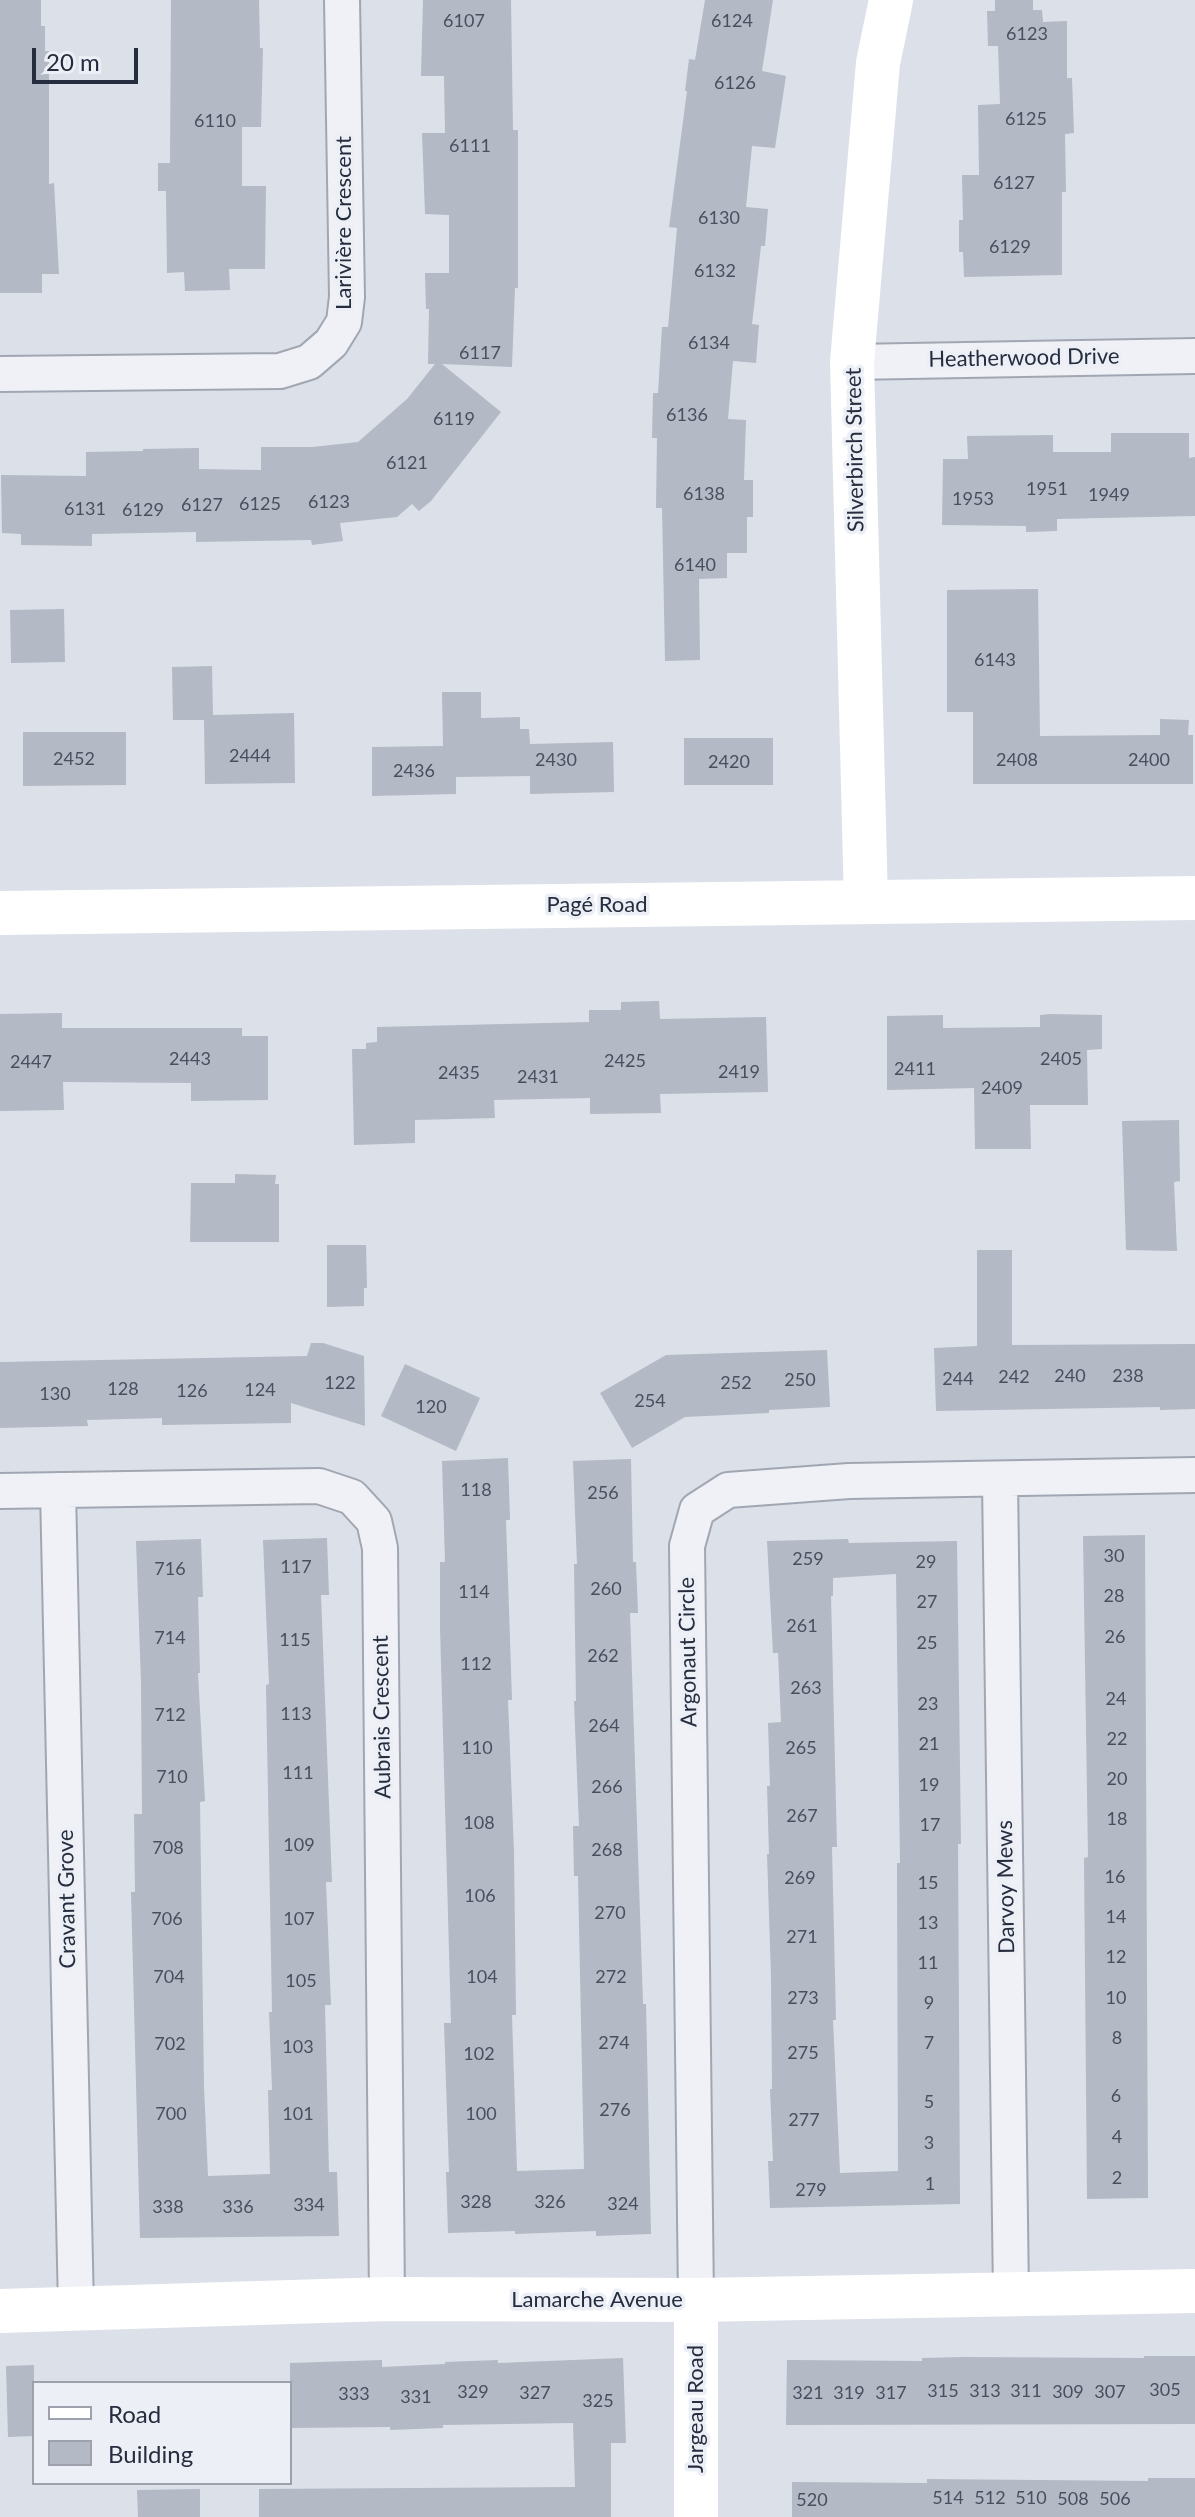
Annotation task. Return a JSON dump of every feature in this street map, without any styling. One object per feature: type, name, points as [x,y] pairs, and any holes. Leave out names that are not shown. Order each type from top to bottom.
[{"type":"street","name":"Larivière Crescent","points":[[0,374],[280,371],[309,362],[331,343],[344,322],[347,297],[342,0]]},
{"type":"street","name":"Silverbirch Street","points":[[866,902],[852,362],[878,63],[891,0]]},
{"type":"street","name":"Heatherwood Drive","points":[[852,362],[1195,356]]},
{"type":"street","name":"Pagé Road","points":[[0,913],[1195,898]]},
{"type":"street","name":"Argonaut Circle","points":[[696,2300],[687,1546],[697,1510],[728,1490],[849,1481],[1195,1475]]},
{"type":"street","name":"Darvoy Mews","points":[[1000,1480],[1011,2294]]},
{"type":"street","name":"Aubrais Crescent","points":[[0,1491],[319,1486],[352,1497],[374,1521],[380,1548],[387,2299]]},
{"type":"street","name":"Cravant Grove","points":[[58,1490],[76,2308]]},
{"type":"street","name":"Lamarche Avenue","points":[[0,2311],[387,2299],[696,2300],[1195,2291]]},
{"type":"street","name":"Jargeau Road","points":[[696,2300],[696,2517]]},
{"type":"building","points":[[0,0],[41,0],[41,26],[45,26],[45,51],[49,51],[49,184],[54,183],[59,274],[42,274],[42,293],[0,293]]},
{"type":"building","points":[[171,0],[259,0],[260,48],[263,48],[261,127],[242,127],[242,186],[266,186],[265,269],[229,269],[230,290],[185,291],[184,272],[167,273],[166,191],[158,191],[158,163],[170,163]]},
{"type":"building","points":[[423,0],[511,0],[513,130],[518,130],[518,288],[515,288],[512,367],[442,364],[501,412],[431,501],[419,511],[412,504],[397,517],[340,523],[343,541],[312,545],[311,540],[196,542],[196,532],[92,534],[92,546],[21,545],[21,534],[2,533],[1,475],[86,476],[86,452],[143,449],[199,448],[199,469],[261,470],[261,447],[312,447],[358,442],[407,399],[435,364],[428,364],[429,309],[426,309],[425,273],[449,273],[449,215],[425,214],[422,133],[445,133],[444,76],[421,76]]},
{"type":"building","points":[[705,0],[773,0],[762,71],[786,76],[775,148],[752,146],[746,207],[768,209],[752,324],[759,325],[756,363],[733,361],[728,419],[746,420],[744,480],[753,480],[753,517],[747,517],[747,553],[727,553],[727,578],[699,579],[700,660],[665,661],[662,508],[656,508],[657,438],[652,438],[653,393],[658,393],[662,327],[668,327],[677,228],[669,227],[689,59],[695,60]]},
{"type":"building","points":[[995,0],[1033,0],[1033,10],[1042,10],[1043,22],[1067,21],[1067,78],[1072,78],[1074,133],[1065,134],[1062,275],[964,277],[963,252],[959,252],[959,220],[963,220],[962,175],[979,175],[978,105],[1000,104],[998,46],[988,46],[987,11],[995,11]]},
{"type":"building","points":[[1111,433],[1189,433],[1189,458],[1195,457],[1195,516],[1057,519],[1057,531],[1026,532],[1026,526],[942,525],[943,459],[968,459],[967,436],[1053,435],[1053,452],[1111,452]]},
{"type":"building","points":[[1038,589],[1040,736],[1160,735],[1160,719],[1189,720],[1188,735],[1193,735],[1193,784],[973,784],[973,712],[947,712],[947,590]]},
{"type":"building","points":[[64,609],[65,662],[11,663],[10,610]]},
{"type":"building","points":[[212,666],[213,715],[294,713],[295,783],[205,784],[204,720],[173,720],[172,667]]},
{"type":"building","points":[[442,692],[481,692],[481,718],[520,717],[520,729],[529,729],[530,744],[613,742],[614,792],[530,794],[530,776],[456,777],[456,794],[372,796],[372,747],[443,746]]},
{"type":"building","points":[[23,732],[126,732],[126,785],[23,786]]},
{"type":"building","points":[[684,738],[773,738],[773,785],[684,785]]},
{"type":"building","points":[[659,1001],[660,1019],[766,1017],[768,1092],[660,1094],[661,1113],[590,1114],[590,1098],[494,1100],[495,1118],[415,1120],[415,1143],[354,1145],[352,1049],[366,1049],[366,1043],[377,1042],[377,1027],[589,1022],[589,1010],[621,1010],[621,1002]]},
{"type":"building","points":[[62,1013],[62,1028],[242,1028],[242,1036],[268,1036],[268,1100],[191,1101],[191,1083],[63,1082],[64,1110],[0,1111],[0,1014]]},
{"type":"building","points":[[943,1015],[943,1028],[1040,1027],[1040,1015],[1102,1015],[1102,1049],[1087,1050],[1088,1105],[1030,1105],[1031,1149],[975,1149],[974,1088],[887,1090],[887,1016]]},
{"type":"building","points":[[1179,1120],[1180,1181],[1174,1182],[1177,1251],[1126,1250],[1122,1121]]},
{"type":"building","points":[[235,1174],[276,1175],[275,1184],[279,1184],[279,1242],[190,1242],[191,1183],[235,1183]]},
{"type":"building","points":[[327,1245],[366,1245],[367,1288],[364,1288],[364,1306],[327,1307]]},
{"type":"building","points":[[977,1250],[1012,1250],[1012,1345],[1195,1344],[1195,1409],[936,1411],[934,1348],[977,1346]]},
{"type":"building","points":[[311,1343],[323,1343],[364,1356],[365,1426],[291,1403],[291,1423],[162,1425],[162,1418],[87,1420],[88,1426],[0,1428],[0,1362],[307,1356]]},
{"type":"building","points":[[827,1350],[830,1407],[685,1417],[632,1448],[600,1393],[666,1355]]},
{"type":"building","points":[[405,1364],[480,1398],[456,1451],[381,1416]]},
{"type":"building","points":[[508,1458],[510,1520],[506,1520],[512,1700],[508,1700],[514,1852],[516,2015],[512,2015],[517,2171],[584,2169],[578,1876],[574,1876],[573,1826],[579,1826],[574,1701],[574,1564],[577,1564],[573,1461],[631,1459],[633,1562],[636,1562],[638,1613],[630,1613],[643,2004],[646,2004],[651,2234],[596,2236],[596,2231],[448,2233],[444,2023],[451,2023],[440,1627],[440,1562],[445,1562],[442,1461]]},
{"type":"building","points":[[1145,1535],[1148,2198],[1087,2199],[1084,1858],[1088,1857],[1083,1536]]},
{"type":"building","points":[[327,1538],[329,1595],[321,1595],[332,1882],[326,1882],[331,2005],[325,2005],[329,2172],[337,2172],[339,2236],[140,2238],[131,1892],[135,1892],[134,1814],[142,1814],[136,1541],[201,1539],[203,1597],[198,1597],[198,1673],[205,1801],[200,1802],[208,2176],[270,2174],[268,2090],[272,2090],[269,2012],[272,2012],[266,1685],[269,1684],[263,1540]]},
{"type":"building","points":[[767,1541],[957,1541],[961,1844],[958,1844],[960,2204],[770,2208],[768,2161],[773,2161],[767,1854],[767,1786],[770,1786],[768,1723],[781,1722],[778,1653],[773,1653]],"holes":[[[896,1574],[900,1863],[897,1863],[898,2171],[840,2173],[833,2020],[836,2020],[832,1847],[837,1847],[833,1578]]]},
{"type":"building","points":[[1195,2356],[1195,2424],[786,2425],[787,2360],[922,2361],[922,2358],[964,2357]]},
{"type":"building","points":[[623,2358],[626,2443],[611,2443],[611,2517],[259,2517],[259,2489],[575,2487],[573,2423],[443,2425],[443,2428],[390,2430],[390,2427],[292,2428],[290,2363],[382,2360],[382,2367],[498,2360],[498,2363]]},
{"type":"building","points":[[34,2365],[32,2436],[8,2437],[6,2366]]},
{"type":"building","points":[[1148,2478],[1195,2478],[1195,2517],[792,2517],[792,2482],[927,2483],[927,2479],[1148,2481]]},
{"type":"building","points":[[200,2489],[200,2517],[138,2517],[137,2490]]}]
